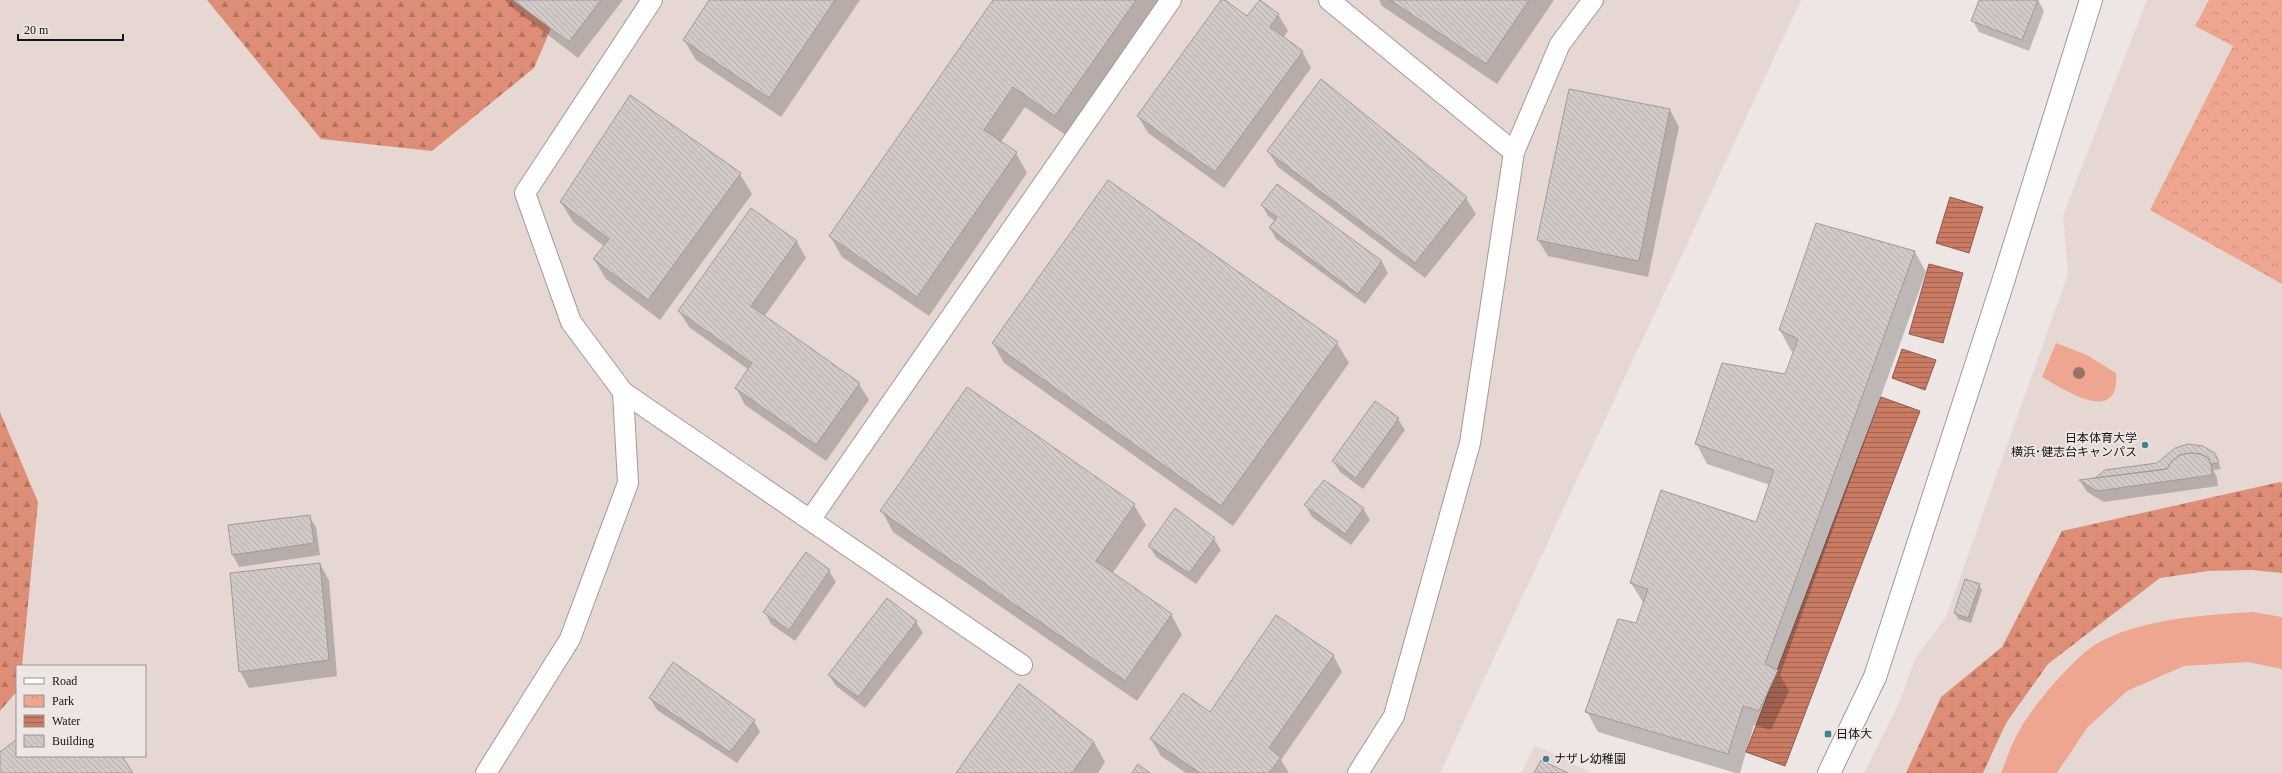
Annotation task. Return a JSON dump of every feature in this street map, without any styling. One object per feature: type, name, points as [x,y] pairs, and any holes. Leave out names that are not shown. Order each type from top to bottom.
[{"type":"street","points":[[1829,773],[1875,677],[2006,273],[2091,0]]},
{"type":"lane","points":[[652,0],[525,194],[571,322],[623,392],[1022,665]]},
{"type":"lane","points":[[810,520],[1171,0]]},
{"type":"lane","points":[[1329,0],[1514,152]]},
{"type":"lane","points":[[1358,773],[1394,716],[1470,443],[1514,152],[1560,44],[1593,0]]},
{"type":"lane","points":[[486,773],[570,639],[628,483],[623,392]]},
{"type":"shaded area","points":[[0,0],[1801,0],[1440,773],[0,773]]},
{"type":"shaded area","name":"日本体育大学 横浜･健志台キャンパス","points":[[2147,0],[2282,0],[2282,773],[1864,773],[1899,703],[1915,659],[1946,617],[2068,274],[2063,215]]},
{"type":"shaded area","name":"ナザレ幼稚園","points":[[1535,745],[1592,773],[1521,773]]},
{"type":"green space","points":[[207,0],[563,0],[534,68],[432,151],[321,139]]},
{"type":"green space","points":[[2209,0],[2282,0],[2282,284],[2150,210],[2233,46],[2195,26]]},
{"type":"green space","points":[[2056,343],[2087,355],[2116,373],[2115,389],[2109,398],[2100,401],[2089,400],[2077,396],[2042,377]]},
{"type":"green space","points":[[0,412],[38,502],[22,665],[16,665],[16,692],[0,711]]},
{"type":"green space","points":[[2280,482],[2282,483],[2282,573],[2252,570],[2208,571],[2160,578],[2048,664],[2006,723],[1983,773],[1906,773],[1941,697],[2002,647],[2062,531]]},
{"type":"green space","points":[[2253,612],[2282,617],[2282,669],[2248,662],[2184,666],[2127,691],[2087,728],[2057,773],[2001,773],[2011,746],[2025,721],[2053,685],[2074,662],[2093,646],[2110,637],[2149,624],[2192,617]]},
{"type":"water","points":[[1950,197],[1983,207],[1969,253],[1936,243]]},
{"type":"water","points":[[1929,264],[1963,273],[1943,343],[1909,334]]},
{"type":"water","points":[[1902,349],[1936,360],[1925,390],[1892,378]]},
{"type":"water","points":[[1881,397],[1920,411],[1785,766],[1746,752]]},
{"type":"building","points":[[513,0],[601,0],[569,42]]},
{"type":"building","points":[[709,0],[835,0],[769,98],[683,40]]},
{"type":"building","points":[[993,0],[1136,0],[1055,116],[1013,87],[984,130],[1017,152],[917,297],[829,236]]},
{"type":"building","points":[[1221,0],[1225,0],[1247,16],[1260,0],[1279,14],[1270,27],[1303,51],[1215,172],[1137,116]]},
{"type":"building","points":[[1390,0],[1529,0],[1486,64]]},
{"type":"building","points":[[1979,0],[2038,0],[2022,40],[1971,21]]},
{"type":"building","points":[[1321,79],[1467,197],[1415,263],[1267,151]]},
{"type":"building","points":[[1569,89],[1670,109],[1639,261],[1537,240]]},
{"type":"building","points":[[630,95],[741,173],[648,300],[593,259],[609,239],[560,202]]},
{"type":"building","points":[[1108,180],[1338,342],[1221,506],[992,343]]},
{"type":"building","points":[[1277,184],[1382,261],[1358,294],[1269,228],[1277,217],[1261,205]]},
{"type":"building","points":[[751,208],[797,241],[751,306],[860,383],[816,445],[735,388],[752,363],[678,311]]},
{"type":"building","points":[[1816,223],[1915,251],[1765,664],[1778,670],[1759,711],[1743,706],[1728,754],[1585,712],[1618,619],[1636,623],[1648,589],[1630,583],[1661,490],[1756,522],[1774,470],[1695,444],[1722,363],[1785,374],[1798,339],[1779,330]]},
{"type":"building","points":[[967,387],[1135,504],[1096,561],[1172,614],[1125,681],[880,511]]},
{"type":"building","points":[[1375,401],[1399,418],[1356,478],[1332,461]]},
{"type":"building","points":[[2188,444],[2203,446],[2215,453],[2219,463],[2211,464],[2208,458],[2201,454],[2190,453],[2180,455],[2171,462],[2167,469],[2095,478],[2105,470],[2157,463],[2175,448]]},
{"type":"building","points":[[2190,453],[2201,454],[2208,458],[2211,464],[2212,475],[2097,491],[2079,480],[2167,469],[2171,462],[2180,455]]},
{"type":"building","points":[[1324,480],[1364,508],[1345,534],[1304,505]]},
{"type":"building","points":[[1175,508],[1215,538],[1189,573],[1148,546]]},
{"type":"building","points":[[310,515],[314,543],[232,555],[228,525]]},
{"type":"building","points":[[806,552],[830,570],[789,630],[763,612]]},
{"type":"building","points":[[320,563],[329,660],[239,672],[230,573]]},
{"type":"building","points":[[1965,579],[1980,584],[1968,618],[1954,613]]},
{"type":"building","points":[[887,598],[917,621],[858,697],[828,675]]},
{"type":"building","points":[[1276,615],[1334,655],[1269,748],[1281,757],[1269,773],[1200,773],[1150,739],[1183,693],[1210,712]]},
{"type":"building","points":[[673,662],[755,720],[730,752],[649,698]]},
{"type":"building","points":[[1019,684],[1094,742],[1072,773],[956,773]]},
{"type":"building","points":[[16,740],[16,757],[123,757],[133,773],[0,773],[0,752]]},
{"type":"building","points":[[1541,760],[1568,773],[1534,773]]},
{"type":"building","points":[[1138,764],[1150,773],[1132,773]]},
{"type":"place","name":"日本体育大学 横浜･健志台キャンパス","points":[[2145,445]]},
{"type":"place","name":"日体大","points":[[1828,734]]},
{"type":"place","name":"ナザレ幼稚園","points":[[1546,759]]}]
